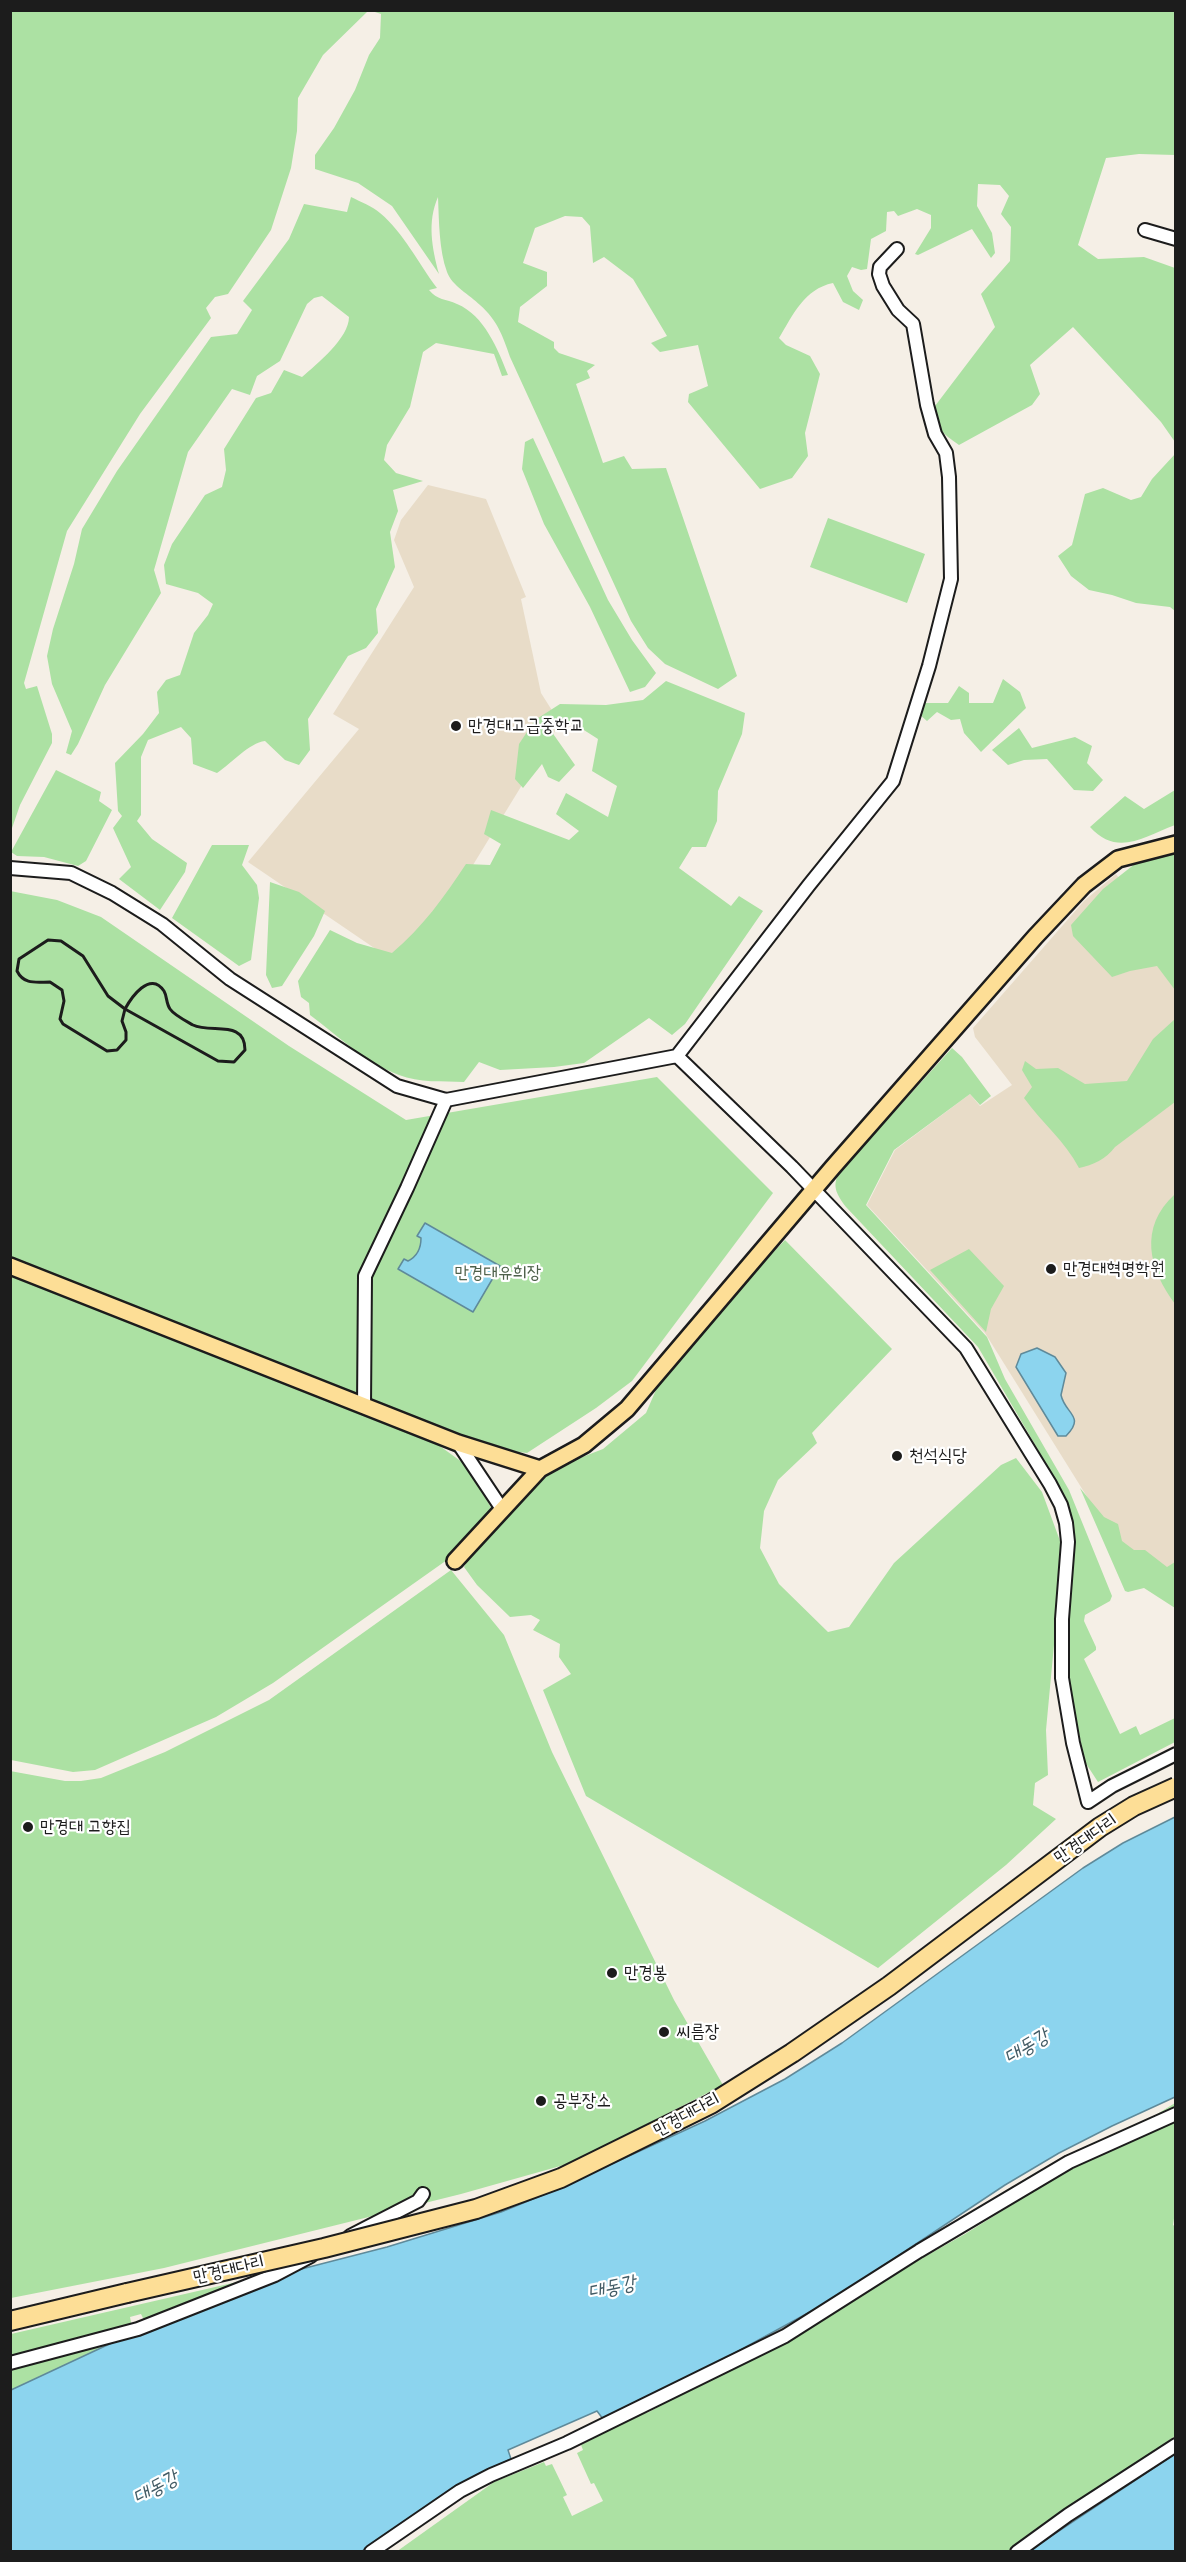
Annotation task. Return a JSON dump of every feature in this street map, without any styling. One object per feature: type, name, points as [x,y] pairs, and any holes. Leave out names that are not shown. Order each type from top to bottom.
[{"type":"highway","name":"만경대다리","points":[[10,2321],[324,2248],[476,2209],[571,2174],[711,2104],[792,2054],[889,1986],[1100,1827],[1134,1806],[1176,1787]]},
{"type":"main road","points":[[455,1561],[540,1469],[584,1445],[627,1408],[679,1344],[1035,937],[1084,885],[1118,859],[1176,844]]},
{"type":"main road","points":[[10,1266],[458,1443],[540,1469]]},
{"type":"street","points":[[1145,230],[1176,239]]},
{"type":"street","points":[[10,868],[71,873],[112,893],[162,924],[230,979],[397,1086],[446,1100],[677,1056],[809,885],[893,782],[929,666],[951,579],[949,477],[946,453],[935,434],[927,405],[913,324],[898,310],[883,286],[879,274],[880,267],[897,249]]},
{"type":"street","points":[[677,1056],[792,1167],[966,1348],[1050,1484],[1061,1505],[1068,1542],[1062,1619],[1062,1677],[1072,1743],[1088,1802],[1112,1786],[1176,1754]]},
{"type":"street","points":[[364,1406],[364,1276],[407,1188],[446,1100]]},
{"type":"street","points":[[458,1443],[502,1509]]},
{"type":"street","points":[[371,2552],[460,2491],[491,2475],[567,2444],[785,2336],[919,2251],[1069,2162],[1176,2114]]},
{"type":"street","points":[[10,2364],[138,2329],[275,2275],[417,2201],[423,2194]]},
{"type":"street","points":[[1017,2552],[1068,2515],[1176,2445]]},
{"type":"shaded area","name":"만경대고급중학교","points":[[428,485],[486,499],[526,597],[521,599],[541,693],[560,723],[408,971],[248,862],[359,729],[333,714],[414,587],[394,540],[401,520]]},
{"type":"shaded area","name":"만경대혁명학원","points":[[1116,874],[1175,956],[1175,1606],[1114,1540],[985,1333],[867,1205],[895,1150],[970,1094],[980,1106],[1012,1085],[975,1037],[973,1028],[1084,901]]},
{"type":"green space","points":[[11,11],[368,11],[323,55],[298,98],[297,131],[291,168],[271,230],[228,294],[215,297],[206,308],[211,318],[140,414],[67,531],[24,683],[26,689],[37,686],[52,734],[52,743],[20,805],[11,831]]},
{"type":"green space","points":[[372,11],[1175,11],[1175,155],[1139,154],[1106,158],[1078,245],[1098,259],[1144,257],[1175,268],[1175,442],[1161,422],[1073,327],[1030,365],[1040,394],[1032,405],[959,445],[938,425],[935,406],[995,327],[981,294],[1010,261],[1011,227],[1001,214],[1009,196],[1000,185],[978,184],[977,206],[992,233],[995,253],[991,258],[972,229],[918,255],[915,254],[931,228],[931,215],[917,209],[898,216],[894,211],[887,212],[886,231],[871,239],[867,269],[852,267],[847,276],[853,291],[863,300],[859,310],[843,302],[833,283],[814,291],[800,304],[779,338],[786,345],[810,356],[820,374],[805,433],[808,456],[792,478],[760,489],[688,402],[689,394],[708,386],[698,345],[660,352],[651,343],[667,336],[633,279],[604,257],[593,263],[590,226],[582,217],[565,216],[535,228],[523,263],[547,272],[547,286],[520,307],[518,322],[554,342],[554,348],[559,353],[595,365],[587,371],[590,378],[576,384],[603,463],[624,456],[632,469],[666,468],[737,676],[718,689],[665,664],[648,648],[631,621],[499,329],[491,316],[449,277],[441,245],[438,197],[433,216],[432,235],[439,274],[392,206],[358,183],[315,169],[315,155],[334,128],[355,90],[369,55],[380,38],[381,14]]},
{"type":"green space","points":[[351,197],[370,206],[389,221],[437,288],[429,290],[432,293],[438,298],[467,309],[475,316],[495,344],[508,375],[502,376],[494,354],[436,343],[423,352],[410,407],[387,445],[384,460],[396,473],[423,481],[393,490],[398,511],[390,532],[395,567],[376,609],[378,633],[366,648],[348,656],[308,719],[310,750],[299,765],[285,760],[265,741],[247,749],[217,773],[193,764],[191,738],[181,727],[148,740],[141,757],[141,815],[137,821],[152,839],[187,863],[185,872],[160,910],[119,879],[131,867],[113,828],[122,816],[118,811],[115,763],[143,734],[159,713],[157,692],[166,680],[180,675],[194,633],[208,615],[213,604],[198,593],[166,584],[164,565],[172,544],[205,495],[222,487],[226,470],[224,449],[256,398],[271,393],[284,370],[302,377],[308,372],[338,342],[348,325],[349,317],[322,296],[314,298],[307,304],[280,361],[257,376],[250,395],[232,389],[188,452],[154,570],[161,593],[105,685],[71,755],[66,753],[72,731],[52,684],[47,656],[53,629],[74,564],[82,529],[117,471],[211,337],[237,334],[252,310],[243,301],[289,239],[304,204],[347,212]]},
{"type":"green space","points":[[533,438],[608,600],[632,640],[656,673],[645,687],[630,692],[590,607],[544,524],[522,469],[525,442]]},
{"type":"green space","points":[[1175,454],[1175,611],[1170,607],[1136,603],[1089,590],[1071,576],[1058,556],[1072,545],[1085,494],[1103,488],[1131,500],[1141,497],[1152,479]]},
{"type":"green space","points":[[828,518],[925,554],[907,603],[810,567]]},
{"type":"green space","points":[[1003,679],[1020,692],[1026,708],[981,752],[964,733],[960,719],[951,720],[937,712],[927,721],[919,714],[924,703],[948,703],[959,686],[969,693],[969,703],[993,703]]},
{"type":"green space","points":[[666,681],[745,713],[742,734],[718,791],[717,821],[706,847],[692,847],[679,868],[731,906],[739,896],[763,911],[685,1024],[672,1035],[649,1018],[584,1063],[500,1070],[479,1062],[464,1082],[415,1079],[387,1070],[375,1064],[310,1015],[309,1003],[301,997],[298,981],[330,930],[357,943],[392,953],[414,933],[466,864],[490,865],[501,844],[484,834],[491,810],[569,840],[579,831],[556,814],[566,793],[608,817],[617,786],[592,771],[598,739],[576,725],[553,721],[549,728],[575,765],[559,782],[548,777],[542,764],[523,788],[515,779],[519,744],[535,720],[560,704],[606,705],[643,700]]},
{"type":"green space","points":[[1019,728],[1032,748],[1075,737],[1092,746],[1087,763],[1103,780],[1093,791],[1074,790],[1047,759],[1024,760],[1008,765],[992,750]]},
{"type":"green space","points":[[56,770],[101,792],[99,801],[112,810],[86,861],[78,866],[44,857],[17,856],[11,852]]},
{"type":"green space","points":[[1175,790],[1175,825],[1142,839],[1121,843],[1100,836],[1090,827],[1125,796],[1144,809]]},
{"type":"green space","points":[[212,845],[249,845],[242,865],[257,885],[259,898],[251,960],[239,966],[172,918]]},
{"type":"green space","points":[[1175,850],[1175,990],[1157,966],[1112,977],[1073,936],[1071,925],[1103,889],[1136,863]]},
{"type":"green space","points":[[270,882],[299,892],[325,911],[314,936],[282,986],[272,988],[266,975]]},
{"type":"green space","name":"만경대유희장","points":[[10,891],[57,900],[101,917],[289,1046],[406,1120],[657,1077],[773,1193],[632,1381],[596,1408],[527,1453],[487,1448],[11,1259]]},
{"type":"green space","points":[[1175,1019],[1175,1102],[1103,1158],[1079,1168],[1067,1149],[1024,1098],[1032,1087],[1022,1070],[1025,1061],[1036,1069],[1058,1068],[1085,1084],[1127,1081],[1153,1039]]},
{"type":"green space","points":[[952,1048],[962,1057],[991,1096],[980,1105],[970,1094],[894,1150],[866,1205],[987,1337],[1005,1379],[1069,1490],[1112,1596],[1110,1601],[1085,1615],[1084,1621],[1096,1650],[1084,1659],[1120,1734],[1136,1726],[1140,1735],[1175,1718],[1175,1742],[1098,1782],[1085,1762],[1066,1673],[1073,1542],[1072,1523],[1065,1496],[978,1347],[846,1207],[836,1187],[839,1173]]},
{"type":"green space","points":[[1175,1194],[1175,1304],[1159,1277],[1151,1249],[1156,1221],[1163,1207]]},
{"type":"green space","points":[[785,1240],[892,1349],[812,1433],[817,1443],[778,1480],[764,1511],[760,1548],[779,1584],[828,1632],[849,1627],[894,1563],[1001,1465],[1016,1458],[1042,1492],[1063,1549],[1046,1730],[1048,1775],[1035,1783],[1033,1805],[1056,1819],[1006,1865],[878,1968],[586,1796],[543,1690],[571,1674],[559,1657],[560,1644],[533,1630],[540,1620],[531,1615],[510,1617],[477,1585],[464,1567],[469,1557],[554,1468],[603,1449],[646,1413],[662,1376],[713,1315]]},
{"type":"green space","points":[[969,1249],[1004,1286],[991,1309],[986,1332],[930,1270]]},
{"type":"green space","points":[[10,1273],[437,1444],[466,1465],[493,1511],[454,1555],[273,1683],[216,1717],[95,1770],[73,1772],[11,1760]]},
{"type":"green space","points":[[1080,1488],[1104,1517],[1118,1524],[1122,1541],[1134,1550],[1145,1550],[1167,1567],[1175,1562],[1175,1608],[1144,1588],[1125,1591]]},
{"type":"green space","points":[[451,1570],[504,1635],[552,1752],[674,2000],[723,2085],[571,2163],[461,2194],[164,2268],[11,2298],[10,1771],[65,1781],[81,1781],[101,1778],[165,1752],[269,1700]]},
{"type":"green space","points":[[1175,2103],[1176,2205],[1173,2225],[1176,2227],[1175,2436],[1012,2551],[396,2552],[494,2482],[544,2462],[546,2466],[552,2464],[567,2495],[563,2497],[572,2516],[603,2501],[594,2483],[591,2484],[577,2453],[583,2450],[581,2445],[636,2416],[649,2412],[965,2234]]},
{"type":"green space","points":[[250,2279],[145,2322],[141,2314],[130,2317],[132,2327],[11,2359],[11,2334]]},
{"type":"green space","points":[[118,2340],[11,2390],[11,2367]]},
{"type":"water","points":[[425,1223],[500,1266],[473,1312],[398,1269],[404,1259],[408,1261],[418,1251],[421,1238],[417,1236]]},
{"type":"water","points":[[1037,1348],[1055,1357],[1066,1373],[1061,1395],[1073,1415],[1074,1424],[1066,1436],[1058,1436],[1016,1367],[1021,1354]]},
{"type":"water","name":"대동강","points":[[1175,1817],[1175,2097],[1059,2153],[1005,2185],[830,2301],[678,2384],[603,2419],[597,2411],[508,2450],[511,2459],[476,2475],[362,2551],[11,2552],[11,2390],[118,2340],[282,2274],[387,2247],[501,2212],[555,2190],[705,2121],[785,2079],[842,2043],[1083,1868],[1123,1843]]},
{"type":"water","points":[[1175,2454],[1175,2551],[1029,2551]]},
{"type":"railway","points":[[125,1009],[108,996],[83,956],[61,941],[48,940],[19,959],[17,971],[23,979],[31,982],[50,982],[62,990],[64,1001],[60,1019],[63,1024],[107,1051],[117,1050],[126,1040],[122,1021],[125,1009],[136,993],[153,983],[159,985],[164,991],[169,1007],[177,1016],[200,1027],[233,1031],[244,1040],[245,1050],[234,1062],[218,1061],[125,1009]]},
{"type":"place","name":"만경대고급중학교","points":[[456,726]]},
{"type":"place","name":"만경대혁명학원","points":[[1051,1269]]},
{"type":"place","name":"천석식당","points":[[897,1456]]},
{"type":"place","name":"만경대 고향집","points":[[28,1827]]},
{"type":"place","name":"만경봉","points":[[612,1973]]},
{"type":"place","name":"씨름장","points":[[664,2032]]},
{"type":"place","name":"공부장소","points":[[541,2101]]}]
